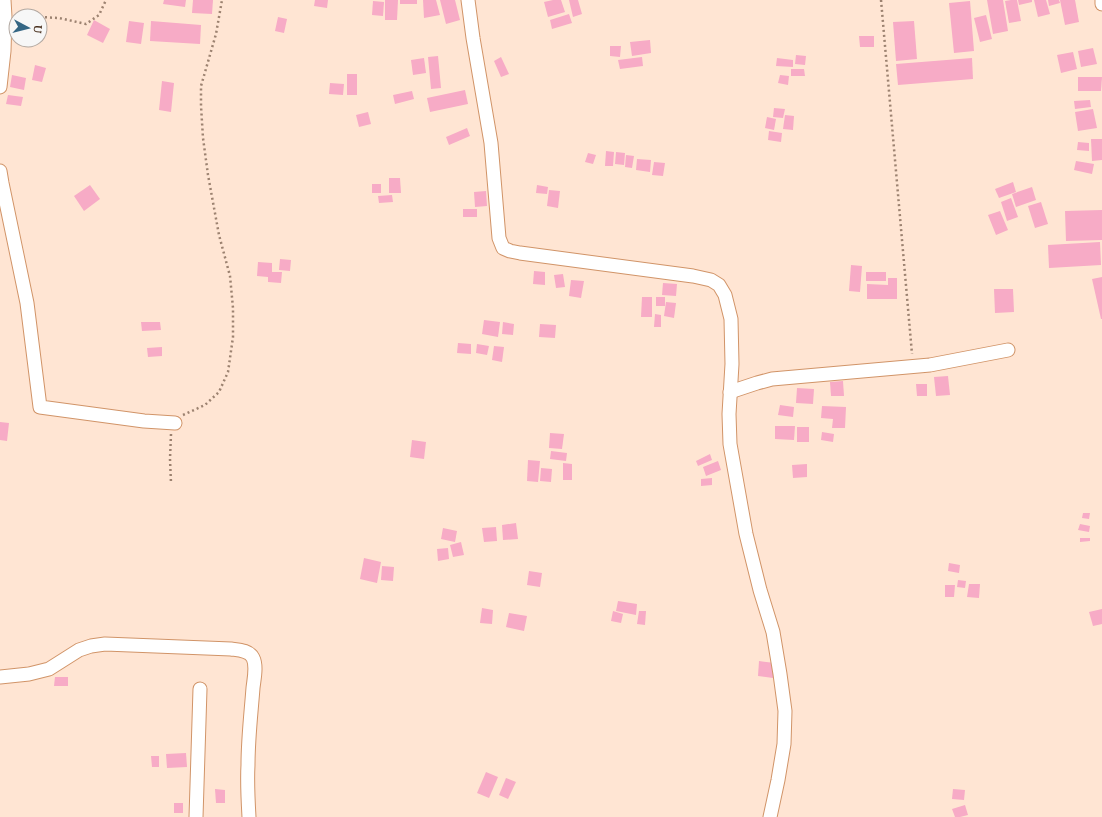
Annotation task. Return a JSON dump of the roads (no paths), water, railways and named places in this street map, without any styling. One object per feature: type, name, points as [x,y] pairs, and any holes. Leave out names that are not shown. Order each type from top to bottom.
[{"type":"street","points":[[0,87],[4,52],[4,0]]},
{"type":"street","points":[[468,0],[491,144],[499,238],[503,248],[520,253],[693,276],[710,280],[719,285],[726,295],[731,319],[732,364],[729,414],[730,444],[746,534],[760,590],[773,632],[785,711],[784,744],[770,817]]},
{"type":"street","points":[[0,171],[27,302],[40,407],[144,421],[175,423]]},
{"type":"street","points":[[730,392],[772,379],[930,365],[1008,350]]},
{"type":"street","points":[[0,678],[29,674],[48,669],[79,650],[105,644],[231,649],[241,650],[248,653],[253,657],[255,670],[248,764],[249,817]]},
{"type":"street","points":[[196,817],[200,689]]}]
